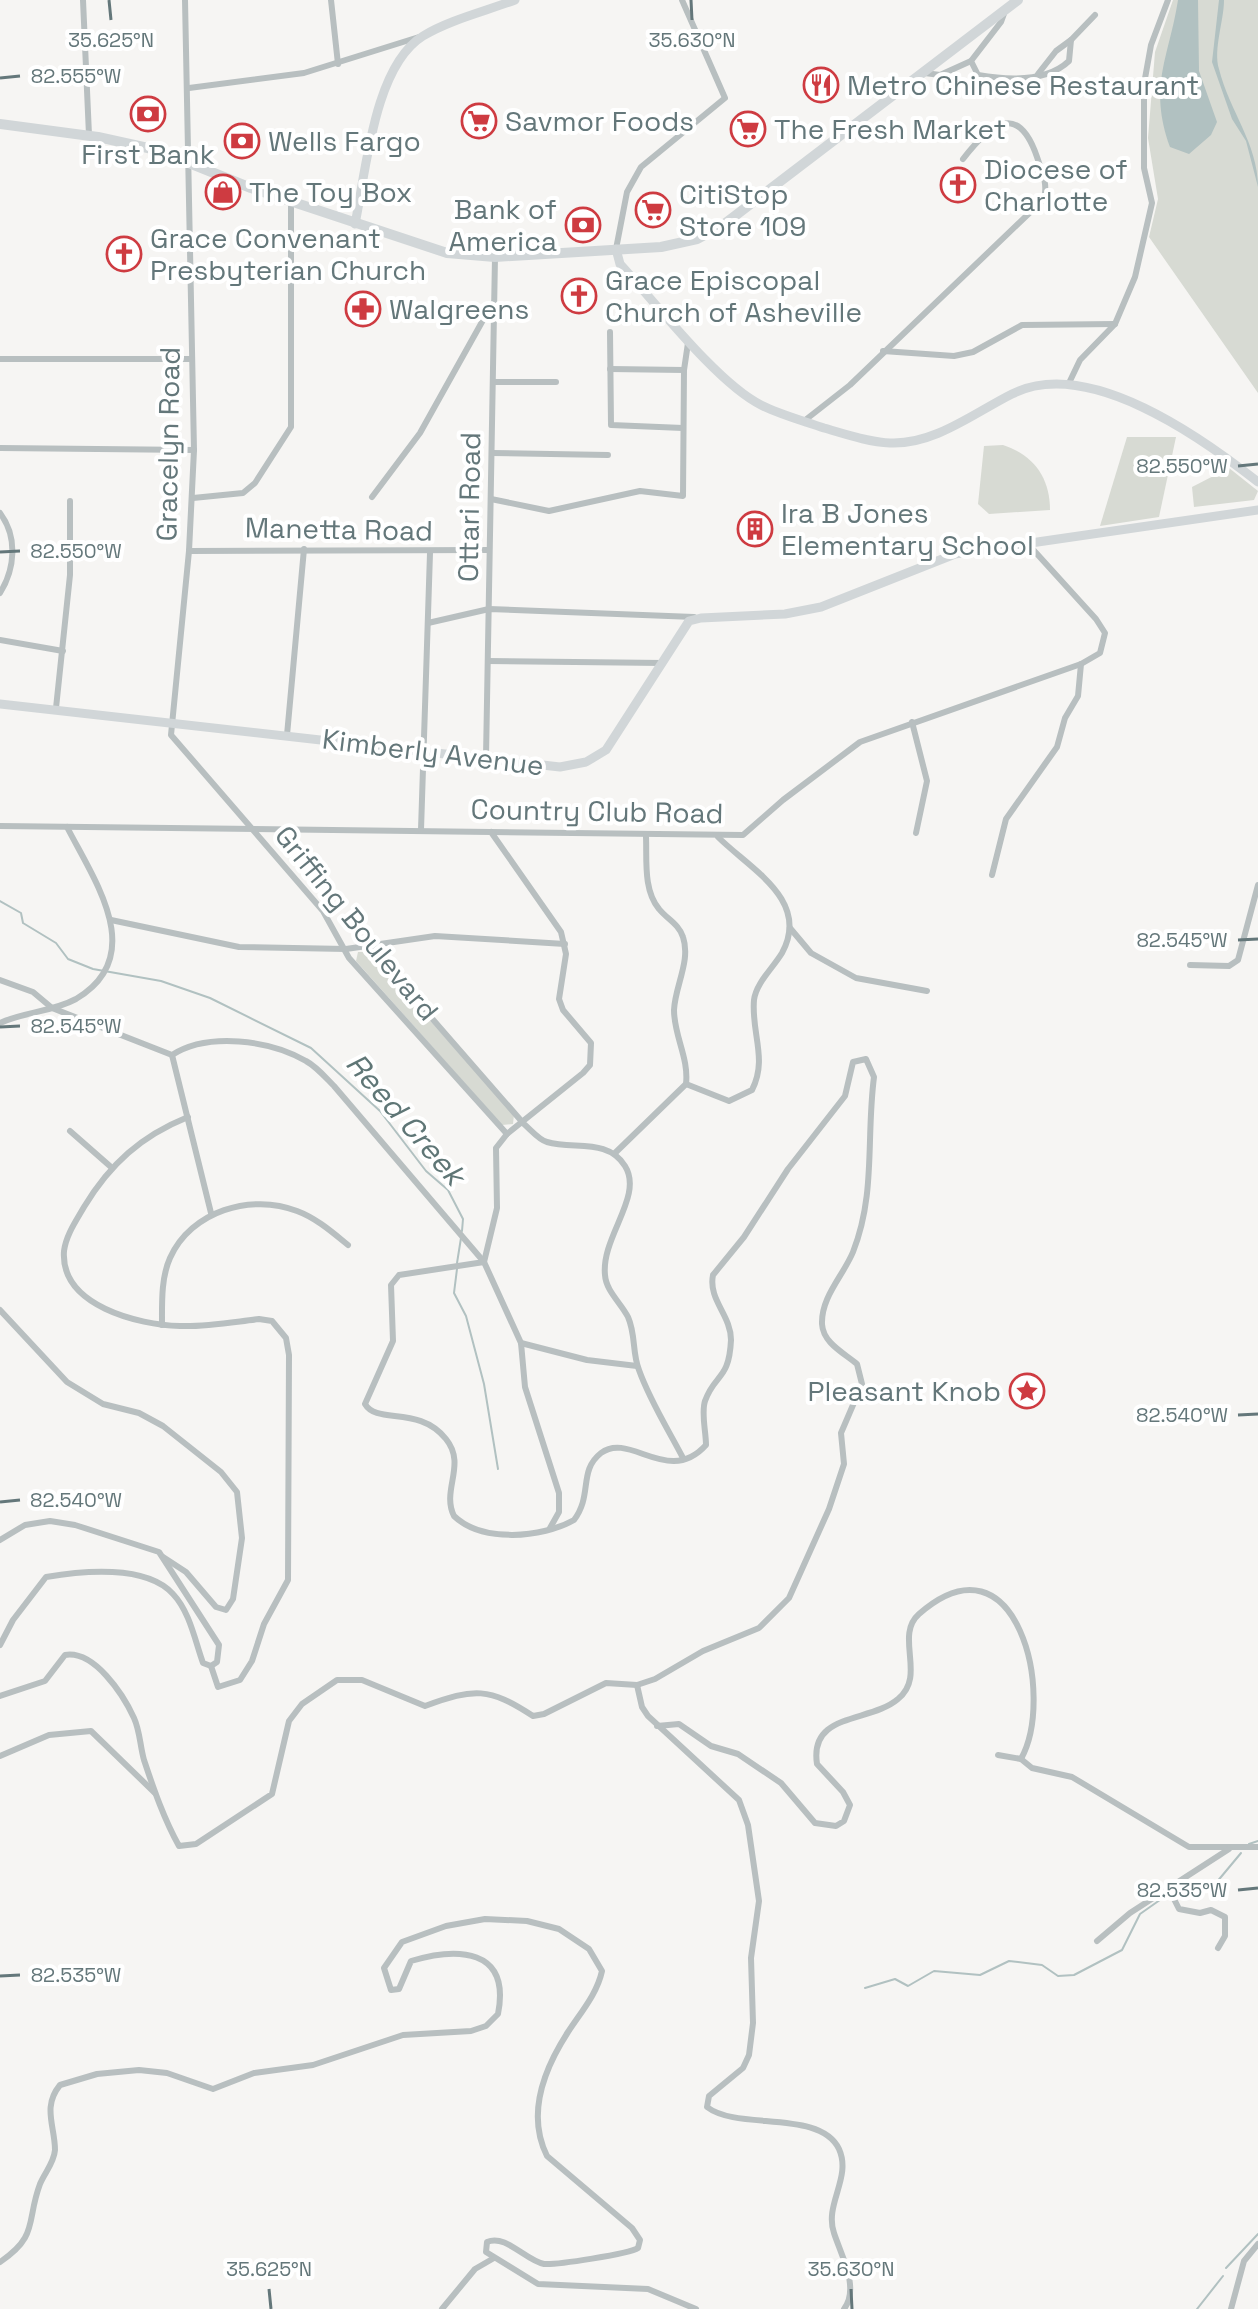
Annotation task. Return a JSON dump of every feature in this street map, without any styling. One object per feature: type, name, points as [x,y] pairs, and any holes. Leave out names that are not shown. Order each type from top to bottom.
[{"type":"main road","points":[[0,124],[89,135],[157,150],[291,202],[431,249],[495,257],[673,245],[710,233],[1018,0]]},
{"type":"street","points":[[83,0],[89,135]]},
{"type":"street","name":"Gracelyn Road","points":[[170,721],[189,551],[194,450],[185,0]]},
{"type":"street","points":[[331,0],[338,64]]},
{"type":"street","points":[[189,88],[304,73],[338,64],[515,0]]},
{"type":"street","points":[[682,0],[725,98],[641,167],[627,192],[616,249],[620,264],[689,341],[740,391],[760,405],[804,421],[889,443],[911,442],[936,435],[1035,385],[1069,383],[1141,406],[1181,425],[1258,482]]},
{"type":"street","points":[[1069,383],[1080,360],[1115,324],[1135,277],[1152,203],[1144,168],[1144,84],[1151,45],[1168,0]]},
{"type":"street","points":[[922,73],[940,75],[971,61],[1001,22],[1005,11]]},
{"type":"street","points":[[1038,74],[1056,51],[1095,15]]},
{"type":"street","points":[[355,224],[388,79],[405,51],[424,35]]},
{"type":"street","points":[[971,61],[978,75],[1008,80],[1038,74],[1060,69],[1069,61],[1071,40]]},
{"type":"street","points":[[804,421],[850,385],[1044,199],[1047,186],[1030,136],[1021,125],[1014,123],[985,131],[963,159]]},
{"type":"street","points":[[193,498],[243,493],[255,483],[291,427],[291,202]]},
{"type":"street","name":"Ottari Road","points":[[486,757],[495,257]]},
{"type":"street","points":[[372,497],[420,433],[494,301]]},
{"type":"street","points":[[883,351],[954,356],[982,348],[1022,325],[1115,324]]},
{"type":"street","points":[[610,332],[611,425],[683,428]]},
{"type":"street","points":[[491,499],[549,511],[640,491],[683,496],[684,370],[689,341]]},
{"type":"street","points":[[0,359],[192,359]]},
{"type":"street","points":[[610,369],[684,370]]},
{"type":"street","points":[[494,382],[556,382]]},
{"type":"street","points":[[0,448],[194,450]]},
{"type":"street","points":[[492,453],[608,455]]},
{"type":"street","points":[[56,708],[70,575],[70,501]]},
{"type":"street","points":[[428,623],[489,609],[701,618],[785,614],[821,607],[955,554],[1258,510]]},
{"type":"street","points":[[0,513],[9,528],[13,564],[0,593]]},
{"type":"street","points":[[992,875],[1001,829],[1057,747],[1065,718],[1078,696],[1081,664],[1100,653],[1105,633],[1096,619],[1027,544]]},
{"type":"street","points":[[287,735],[304,549]]},
{"type":"street","name":"Manetta Road","points":[[189,551],[304,549],[430,553],[489,550]]},
{"type":"street","points":[[421,830],[430,553]]},
{"type":"street","name":"Kimberly Avenue","points":[[0,704],[560,767],[586,762],[606,750],[681,631],[689,621],[701,618]]},
{"type":"street","points":[[0,640],[63,651]]},
{"type":"street","points":[[488,661],[663,663]]},
{"type":"street","name":"Country Club Road","points":[[0,826],[421,830],[646,837],[743,835],[783,800],[860,742],[1081,664]]},
{"type":"street","name":"Griffing Boulevard","points":[[170,721],[171,735],[323,911],[349,958],[507,1134]]},
{"type":"street","points":[[912,722],[927,781],[916,833]]},
{"type":"street","points":[[0,1023],[75,999],[103,975],[108,966],[113,943],[111,920],[67,827]]},
{"type":"street","points":[[484,1262],[497,1208],[496,1148],[507,1134],[524,1124],[590,1065],[591,1043],[563,1010],[559,999],[565,944],[561,932],[491,832]]},
{"type":"street","points":[[646,837],[652,896],[658,908],[679,928],[685,940],[685,962],[674,1008],[675,1025],[688,1070],[686,1084],[615,1153],[627,1168],[631,1186],[627,1204],[605,1247],[604,1277],[627,1317],[634,1336],[637,1366],[683,1458]]},
{"type":"street","points":[[686,1084],[729,1101],[752,1090],[761,1058],[754,996],[783,952],[790,928],[787,906],[777,890],[718,837]]},
{"type":"street","points":[[1190,965],[1229,966],[1238,960],[1258,885]]},
{"type":"street","points":[[111,920],[239,947],[346,949],[435,936],[565,944]]},
{"type":"street","points":[[790,928],[811,953],[856,978],[927,991]]},
{"type":"street","name":"Griffing Boulevard","points":[[367,944],[524,1124],[545,1142],[591,1146],[615,1153]]},
{"type":"street","points":[[0,980],[33,992],[52,1008],[172,1055]]},
{"type":"street","points":[[172,1055],[182,1049],[210,1043],[243,1042],[281,1049],[309,1062],[334,1086],[484,1262],[521,1343],[525,1387],[559,1493],[559,1512],[550,1528]]},
{"type":"street","points":[[172,1055],[211,1213]]},
{"type":"street","points":[[0,1696],[45,1681],[65,1655],[75,1653],[86,1657],[122,1695],[135,1719],[155,1793],[179,1846],[196,1844],[272,1794],[289,1721],[302,1704],[337,1680],[362,1680],[420,1706],[471,1692],[489,1692],[504,1697],[533,1716],[544,1714],[606,1683],[637,1685],[771,1619],[795,1587],[829,1509],[844,1464],[844,1422],[862,1384],[857,1364],[833,1346],[822,1324],[825,1307],[845,1271],[868,1207],[874,1077],[866,1059],[853,1062],[845,1096],[788,1169],[744,1237],[713,1275],[715,1298],[731,1331],[729,1366],[705,1400],[706,1445],[698,1454],[658,1462],[627,1448],[607,1450],[598,1455],[586,1476],[584,1507],[574,1520],[536,1534],[503,1533],[460,1522],[450,1509],[449,1494],[456,1464],[446,1438],[421,1418],[375,1413],[365,1404],[393,1341],[391,1285],[399,1275],[484,1262]]},
{"type":"street","points":[[188,1117],[152,1134],[111,1167],[66,1242],[68,1274],[73,1284],[98,1304],[132,1320],[162,1325],[272,1321],[286,1338],[289,1355],[288,1580],[264,1624],[252,1661],[240,1680],[218,1687],[211,1666]]},
{"type":"street","points":[[70,1131],[111,1167]]},
{"type":"street","points":[[162,1325],[170,1257],[189,1231],[211,1213],[251,1206],[280,1206],[306,1215],[348,1245]]},
{"type":"street","points":[[0,1310],[67,1382],[103,1404],[139,1413],[163,1426],[221,1472],[237,1492],[242,1538],[233,1599],[226,1610],[216,1607],[186,1572],[140,1544],[50,1521],[25,1525],[0,1540]]},
{"type":"street","points":[[521,1343],[587,1360],[637,1366]]},
{"type":"street","points":[[163,1557],[219,1645],[217,1662],[211,1666]]},
{"type":"street","points":[[0,1645],[13,1620],[46,1577],[89,1572],[136,1576],[172,1592],[185,1611],[203,1663],[211,1666]]},
{"type":"street","points":[[657,1726],[679,1724],[715,1748],[741,1756],[787,1787],[815,1823],[836,1826],[844,1821],[850,1805],[843,1792],[817,1764],[817,1742],[822,1733],[837,1723],[898,1700],[912,1675],[909,1635],[914,1620],[954,1593],[973,1590],[990,1595],[1007,1608],[1026,1643],[1032,1730],[1021,1759]]},
{"type":"street","points":[[637,1685],[642,1707],[657,1726],[739,1800],[748,1825],[759,1901],[751,1958],[753,2023],[749,2055],[743,2068],[709,2096],[707,2107],[720,2114],[800,2125],[826,2135],[838,2146],[842,2169],[830,2215],[851,2291],[844,2309]]},
{"type":"street","points":[[0,1756],[49,1735],[91,1731],[155,1793]]},
{"type":"street","points":[[998,1755],[1021,1759],[1032,1768],[1072,1777],[1189,1847],[1258,1847]]},
{"type":"street","points":[[1097,1941],[1130,1913],[1229,1849]]},
{"type":"street","points":[[1169,1889],[1179,1909],[1220,1911],[1225,1917],[1225,1936],[1218,1948]]},
{"type":"street","points":[[0,2262],[24,2243],[31,2230],[40,2186],[55,2154],[49,2117],[53,2097],[60,2085],[97,2074],[139,2070],[167,2073],[213,2089],[254,2073],[313,2065],[403,2035],[454,2033],[486,2026],[498,2014],[500,1988],[493,1970],[475,1957],[443,1951],[411,1961],[399,1989],[391,1990],[384,1968],[402,1942],[446,1926],[485,1919],[545,1924],[589,1949],[601,1964],[600,1981],[566,2036],[539,2096],[536,2121],[547,2156],[632,2228],[640,2240],[638,2248],[622,2255],[546,2264],[495,2239],[487,2242],[485,2249],[494,2258],[511,2264],[538,2284],[648,2289],[696,2309]]},
{"type":"street","points":[[1231,2309],[1244,2261],[1258,2244]]},
{"type":"street","points":[[442,2309],[475,2269],[494,2258]]},
{"type":"shaded area","points":[[1173,0],[1258,0],[1258,393],[1149,237],[1158,199],[1148,138],[1155,52]]},
{"type":"shaded area","points":[[1178,0],[1198,0],[1199,71],[1217,122],[1211,135],[1189,154],[1170,147],[1161,106],[1162,72]]},
{"type":"shaded area","points":[[1219,0],[1224,0],[1217,61],[1253,156],[1258,187],[1246,141],[1232,119],[1212,62]]},
{"type":"shaded area","points":[[1127,437],[1176,437],[1159,517],[1100,526]]},
{"type":"shaded area","points":[[1003,445],[1023,455],[1038,469],[1047,488],[1050,510],[989,514],[978,504],[984,446]]},
{"type":"shaded area","points":[[1229,468],[1258,491],[1254,500],[1194,507],[1192,487]]},
{"type":"shaded area","points":[[358,952],[368,952],[514,1114],[513,1124],[502,1125],[356,961]]},
{"type":"waterway","name":"Reed Creek","points":[[0,901],[21,913],[23,923],[56,943],[68,959],[93,969],[161,981],[210,998],[311,1048],[380,1111],[426,1171],[448,1190],[463,1219],[462,1231]]},
{"type":"waterway","name":"Reed Creek","points":[[457,1263],[461,1238]]},
{"type":"waterway","name":"Reed Creek","points":[[457,1269],[454,1293],[466,1316],[484,1384],[498,1469]]},
{"type":"waterway","points":[[1249,1844],[1258,1841]]},
{"type":"waterway","points":[[1174,1891],[1216,1883],[1241,1853]]},
{"type":"waterway","points":[[865,1988],[895,1979],[908,1986],[934,1971],[980,1975],[1009,1961],[1042,1965],[1058,1976],[1074,1975],[1122,1950],[1140,1914],[1167,1895]]},
{"type":"waterway","points":[[1226,2268],[1258,2234]]},
{"type":"waterway","points":[[1197,2309],[1223,2276]]},
{"type":"place","name":"Metro Chinese Restaurant","points":[[821,85]]},
{"type":"place","name":"First Bank","points":[[148,114]]},
{"type":"place","name":"Savmor Foods","points":[[479,121]]},
{"type":"place","name":"The Fresh Market","points":[[748,129]]},
{"type":"place","name":"Wells Fargo","points":[[242,141]]},
{"type":"place","name":"Diocese of Charlotte","points":[[958,185]]},
{"type":"place","name":"The Toy Box","points":[[223,192]]},
{"type":"place","name":"CitiStop Store 109","points":[[653,210]]},
{"type":"place","name":"Bank of America","points":[[583,225]]},
{"type":"place","name":"Grace Convenant Presbyterian Church","points":[[124,254]]},
{"type":"place","name":"Grace Episcopal Church of Asheville","points":[[579,296]]},
{"type":"place","name":"Walgreens","points":[[363,309]]},
{"type":"place","name":"Ira B Jones Elementary School","points":[[755,529]]},
{"type":"place","name":"Pleasant Knob","points":[[1027,1391]]}]
